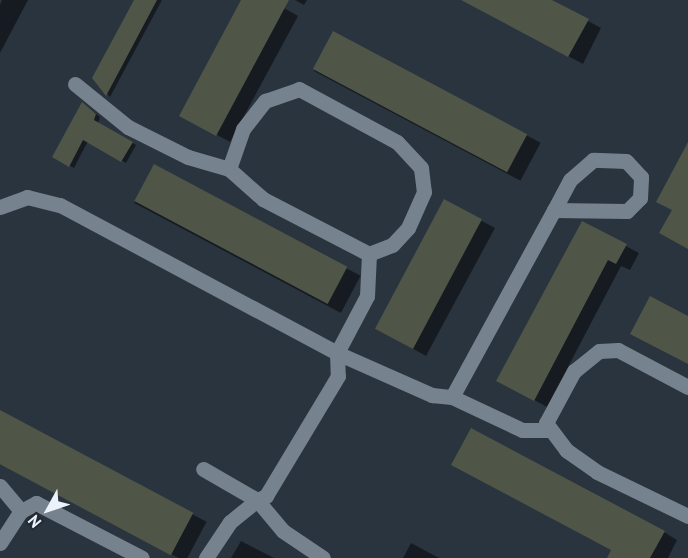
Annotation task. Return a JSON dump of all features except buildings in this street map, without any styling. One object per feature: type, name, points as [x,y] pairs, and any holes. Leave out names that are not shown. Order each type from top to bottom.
[{"type":"lane","points":[[75,84],[128,128],[188,158],[229,169],[263,199],[369,254],[392,245],[408,228],[424,192],[421,168],[381,129],[315,95],[286,89],[254,114],[229,169]]},
{"type":"lane","points":[[452,397],[570,180],[592,160],[626,160],[641,177],[640,198],[627,211],[554,210]]},
{"type":"lane","points":[[0,207],[27,197],[60,205],[337,353],[432,395],[452,397],[522,430],[547,430],[597,472],[688,516]]},
{"type":"lane","points":[[206,558],[234,517],[275,487],[338,376],[337,353],[367,296],[369,254]]},
{"type":"lane","points":[[547,430],[567,381],[599,351],[618,350],[688,387]]},
{"type":"lane","points":[[203,469],[257,500],[283,531],[323,558]]},
{"type":"lane","points":[[0,486],[21,511]]},
{"type":"lane","points":[[0,543],[21,511],[36,503],[142,558]]}]
